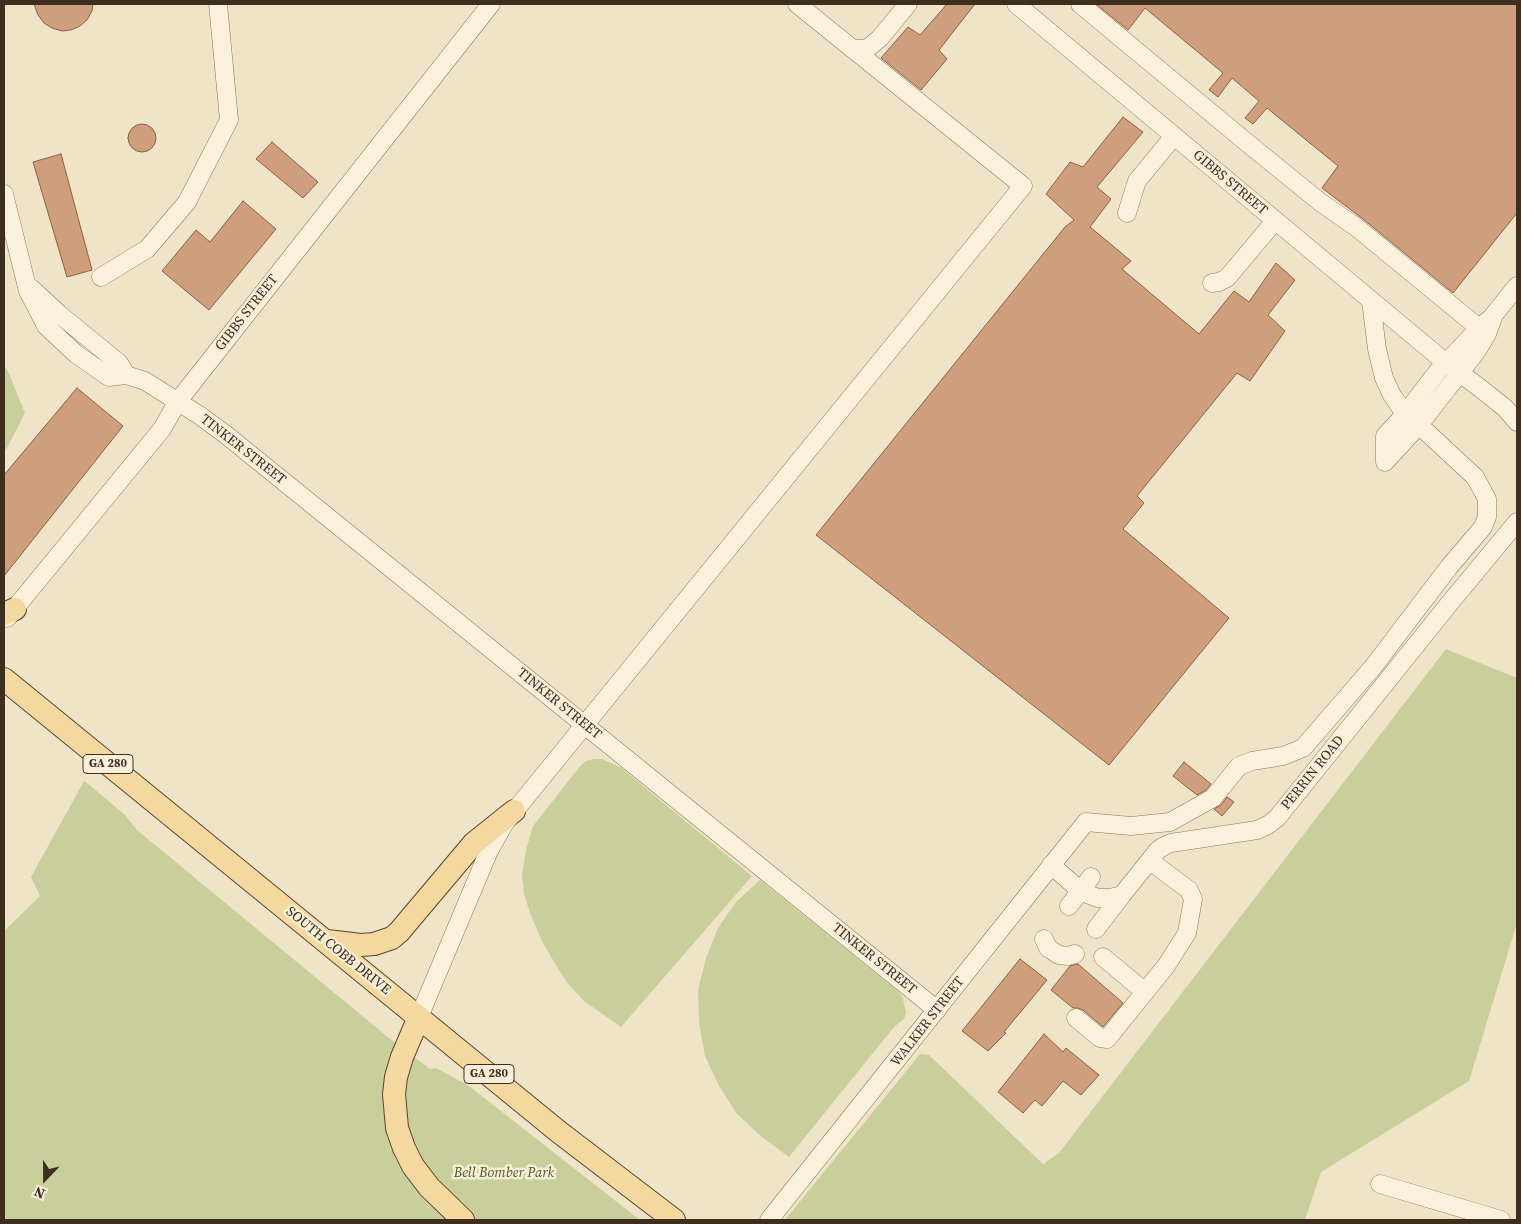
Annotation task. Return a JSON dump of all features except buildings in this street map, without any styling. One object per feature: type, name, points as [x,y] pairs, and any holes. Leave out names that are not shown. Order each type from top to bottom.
[{"type":"main road","name":"SOUTH COBB DRIVE","points":[[4,679],[559,1132],[674,1220]]},
{"type":"main road","points":[[4,699],[35,705]]},
{"type":"main road","points":[[326,941],[361,945],[374,944],[392,938],[474,843],[514,812]]},
{"type":"main road","points":[[419,1017],[404,1051],[396,1077],[394,1094],[397,1128],[413,1166],[429,1187],[463,1220]]},
{"type":"street","points":[[101,277],[147,248],[187,202],[229,120],[218,4]]},
{"type":"street","name":"GIBBS STREET","points":[[7,615],[162,429],[178,401],[491,4]]},
{"type":"street","points":[[419,1017],[488,853],[514,812],[1024,186],[797,4]]},
{"type":"street","points":[[852,49],[867,49],[880,38],[908,4]]},
{"type":"street","name":"GIBBS STREET","points":[[1016,4],[1444,362],[1505,408],[1517,422]]},
{"type":"street","points":[[1080,4],[1320,202],[1486,322],[1487,334],[1460,373],[1412,419]]},
{"type":"street","points":[[1126,214],[1137,181],[1174,136]]},
{"type":"street","name":"TINKER STREET","points":[[4,194],[26,283],[119,363],[126,375],[145,381],[178,401],[225,434],[937,1010]]},
{"type":"street","points":[[1212,282],[1219,282],[1226,278],[1276,220]]},
{"type":"street","points":[[1412,419],[1444,362],[1451,358],[1486,322],[1517,286]]},
{"type":"street","points":[[1372,300],[1377,349],[1384,378],[1392,395],[1412,419]]},
{"type":"street","name":"WALKER STREET","points":[[769,1220],[1086,822],[1131,826],[1170,822],[1213,798],[1239,766],[1252,761],[1283,756],[1303,748],[1373,667],[1449,567],[1478,534],[1487,517],[1487,499],[1475,477],[1412,419]]},
{"type":"street","name":"PERRIN ROAD","points":[[1096,929],[1158,850],[1171,843],[1257,830],[1268,826],[1277,818],[1517,522]]},
{"type":"street","points":[[1076,1018],[1100,1038],[1107,1039],[1166,966],[1187,933],[1192,899],[1189,890],[1150,861]]},
{"type":"street","points":[[1051,864],[1085,883],[1098,898],[1122,895]]},
{"type":"street","points":[[1070,906],[1085,883]]},
{"type":"street","points":[[1044,939],[1048,948],[1059,955],[1068,956],[1075,954]]},
{"type":"street","points":[[1103,957],[1145,992]]},
{"type":"street","points":[[1380,1184],[1501,1220]]},
{"type":"green space","points":[[4,367],[7,369],[25,413],[4,451]]},
{"type":"green space","points":[[1446,649],[1517,678],[1517,923],[1469,1081],[1321,1172],[1305,1220],[785,1220],[920,1054],[929,1055],[1043,1164],[1059,1153]]},
{"type":"green space","points":[[602,759],[620,767],[752,876],[621,1027],[584,1001],[569,985],[557,967],[542,941],[530,913],[524,894],[522,875],[526,850],[533,826],[581,765],[586,761]]},
{"type":"green space","name":"Bell Bomber Park","points":[[84,781],[125,815],[137,830],[389,1038],[430,1069],[436,1068],[469,1086],[640,1220],[4,1220],[4,931],[40,896],[31,877]]},
{"type":"green space","points":[[760,880],[899,992],[903,999],[906,1013],[904,1019],[894,1027],[789,1157],[762,1137],[737,1114],[719,1086],[705,1056],[699,1023],[698,990],[706,958],[718,928],[736,902]]}]
